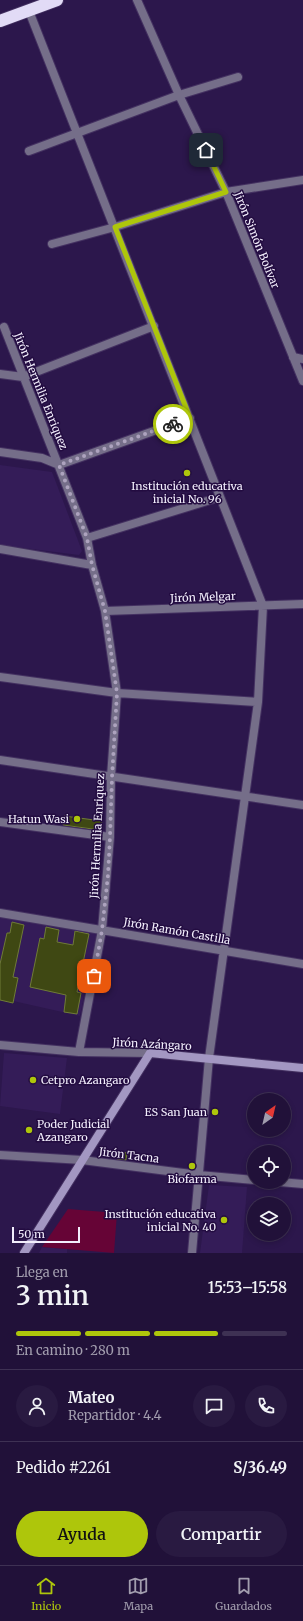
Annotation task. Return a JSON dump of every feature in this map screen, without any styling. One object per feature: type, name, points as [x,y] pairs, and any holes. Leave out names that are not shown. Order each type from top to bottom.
[{"type":"highway","points":[[0,21],[57,0]]},
{"type":"street","name":"Jirón Simón Bolívar","points":[[138,0],[179,95],[226,192],[303,381]]},
{"type":"street","points":[[29,11],[263,606],[258,702],[225,951],[209,1058],[192,1253]]},
{"type":"street","points":[[28,151],[179,95],[238,77]]},
{"type":"street","points":[[52,244],[115,227],[226,192],[303,180]]},
{"type":"street","points":[[0,374],[23,377],[154,326]]},
{"type":"street","name":"Jirón Hermilia Enriquez","points":[[4,327],[87,538],[92,565],[105,611],[117,693],[110,837],[102,930],[79,1052]]},
{"type":"street","points":[[293,357],[303,359]]},
{"type":"street","points":[[0,452],[42,458],[59,465],[190,418]]},
{"type":"street","points":[[87,538],[220,497]]},
{"type":"street","points":[[0,549],[92,565]]},
{"type":"street","name":"Jirón Melgar","points":[[105,611],[303,604]]},
{"type":"street","points":[[0,677],[117,693],[258,702]]},
{"type":"street","points":[[0,760],[303,805]]},
{"type":"street","points":[[0,822],[110,837]]},
{"type":"street","name":"Jirón Ramón Castilla","points":[[0,913],[303,964]]},
{"type":"street","name":"Jirón Azángaro","points":[[0,1045],[79,1052],[150,1053],[303,1068]]},
{"type":"street","points":[[24,1253],[150,1053]]},
{"type":"street","name":"Jirón Tacna","points":[[0,1155],[82,1160],[199,1175],[247,1179]]},
{"type":"street","points":[[291,1183],[303,1184]]},
{"type":"shaded area","points":[[0,465],[52,472],[82,551],[79,555],[0,545]]},
{"type":"shaded area","points":[[0,917],[97,932],[80,1016],[0,998]]},
{"type":"shaded area","name":"Cetpro Azangaro","points":[[4,1053],[67,1058],[60,1114],[0,1106]]},
{"type":"shaded area","name":"Institución educativa inicial No. 40","points":[[209,1185],[247,1187],[242,1253],[200,1253]]},
{"type":"shaded area","points":[[68,1209],[117,1213],[114,1253],[42,1247]]},
{"type":"shaded area","points":[[42,1247],[67,1249],[67,1253],[39,1253]]},
{"type":"building","points":[[64,816],[102,821],[100,830],[63,825]]},
{"type":"building","points":[[12,922],[24,925],[13,977],[18,978],[13,1003],[0,1000],[0,964],[7,933],[10,933]]},
{"type":"building","points":[[46,927],[59,930],[57,942],[73,945],[75,931],[89,934],[77,992],[81,993],[77,1014],[64,1012],[66,995],[30,987],[40,938],[44,939]]},
{"type":"building","points":[[120,1152],[127,1153],[126,1160],[117,1159]]},
{"type":"way so far","points":[[94,976],[102,930],[108,875],[117,693],[105,611],[92,565],[87,538],[59,465],[173,424]]},
{"type":"place","name":"Institución educativa inicial No. 96","points":[[187,473]]},
{"type":"place","name":"Hatun Wasi","points":[[77,819]]},
{"type":"place","name":"Cetpro Azangaro","points":[[33,1080]]},
{"type":"place","name":"ES San Juan","points":[[215,1112]]},
{"type":"place","name":"Poder Judicial Azangaro","points":[[29,1130]]},
{"type":"place","name":"Biofarma","points":[[192,1166]]},
{"type":"place","name":"Institución educativa inicial No. 40","points":[[224,1220]]},
{"type":"route","points":[[173,424],[190,418],[115,227],[226,192],[206,150]]}]
